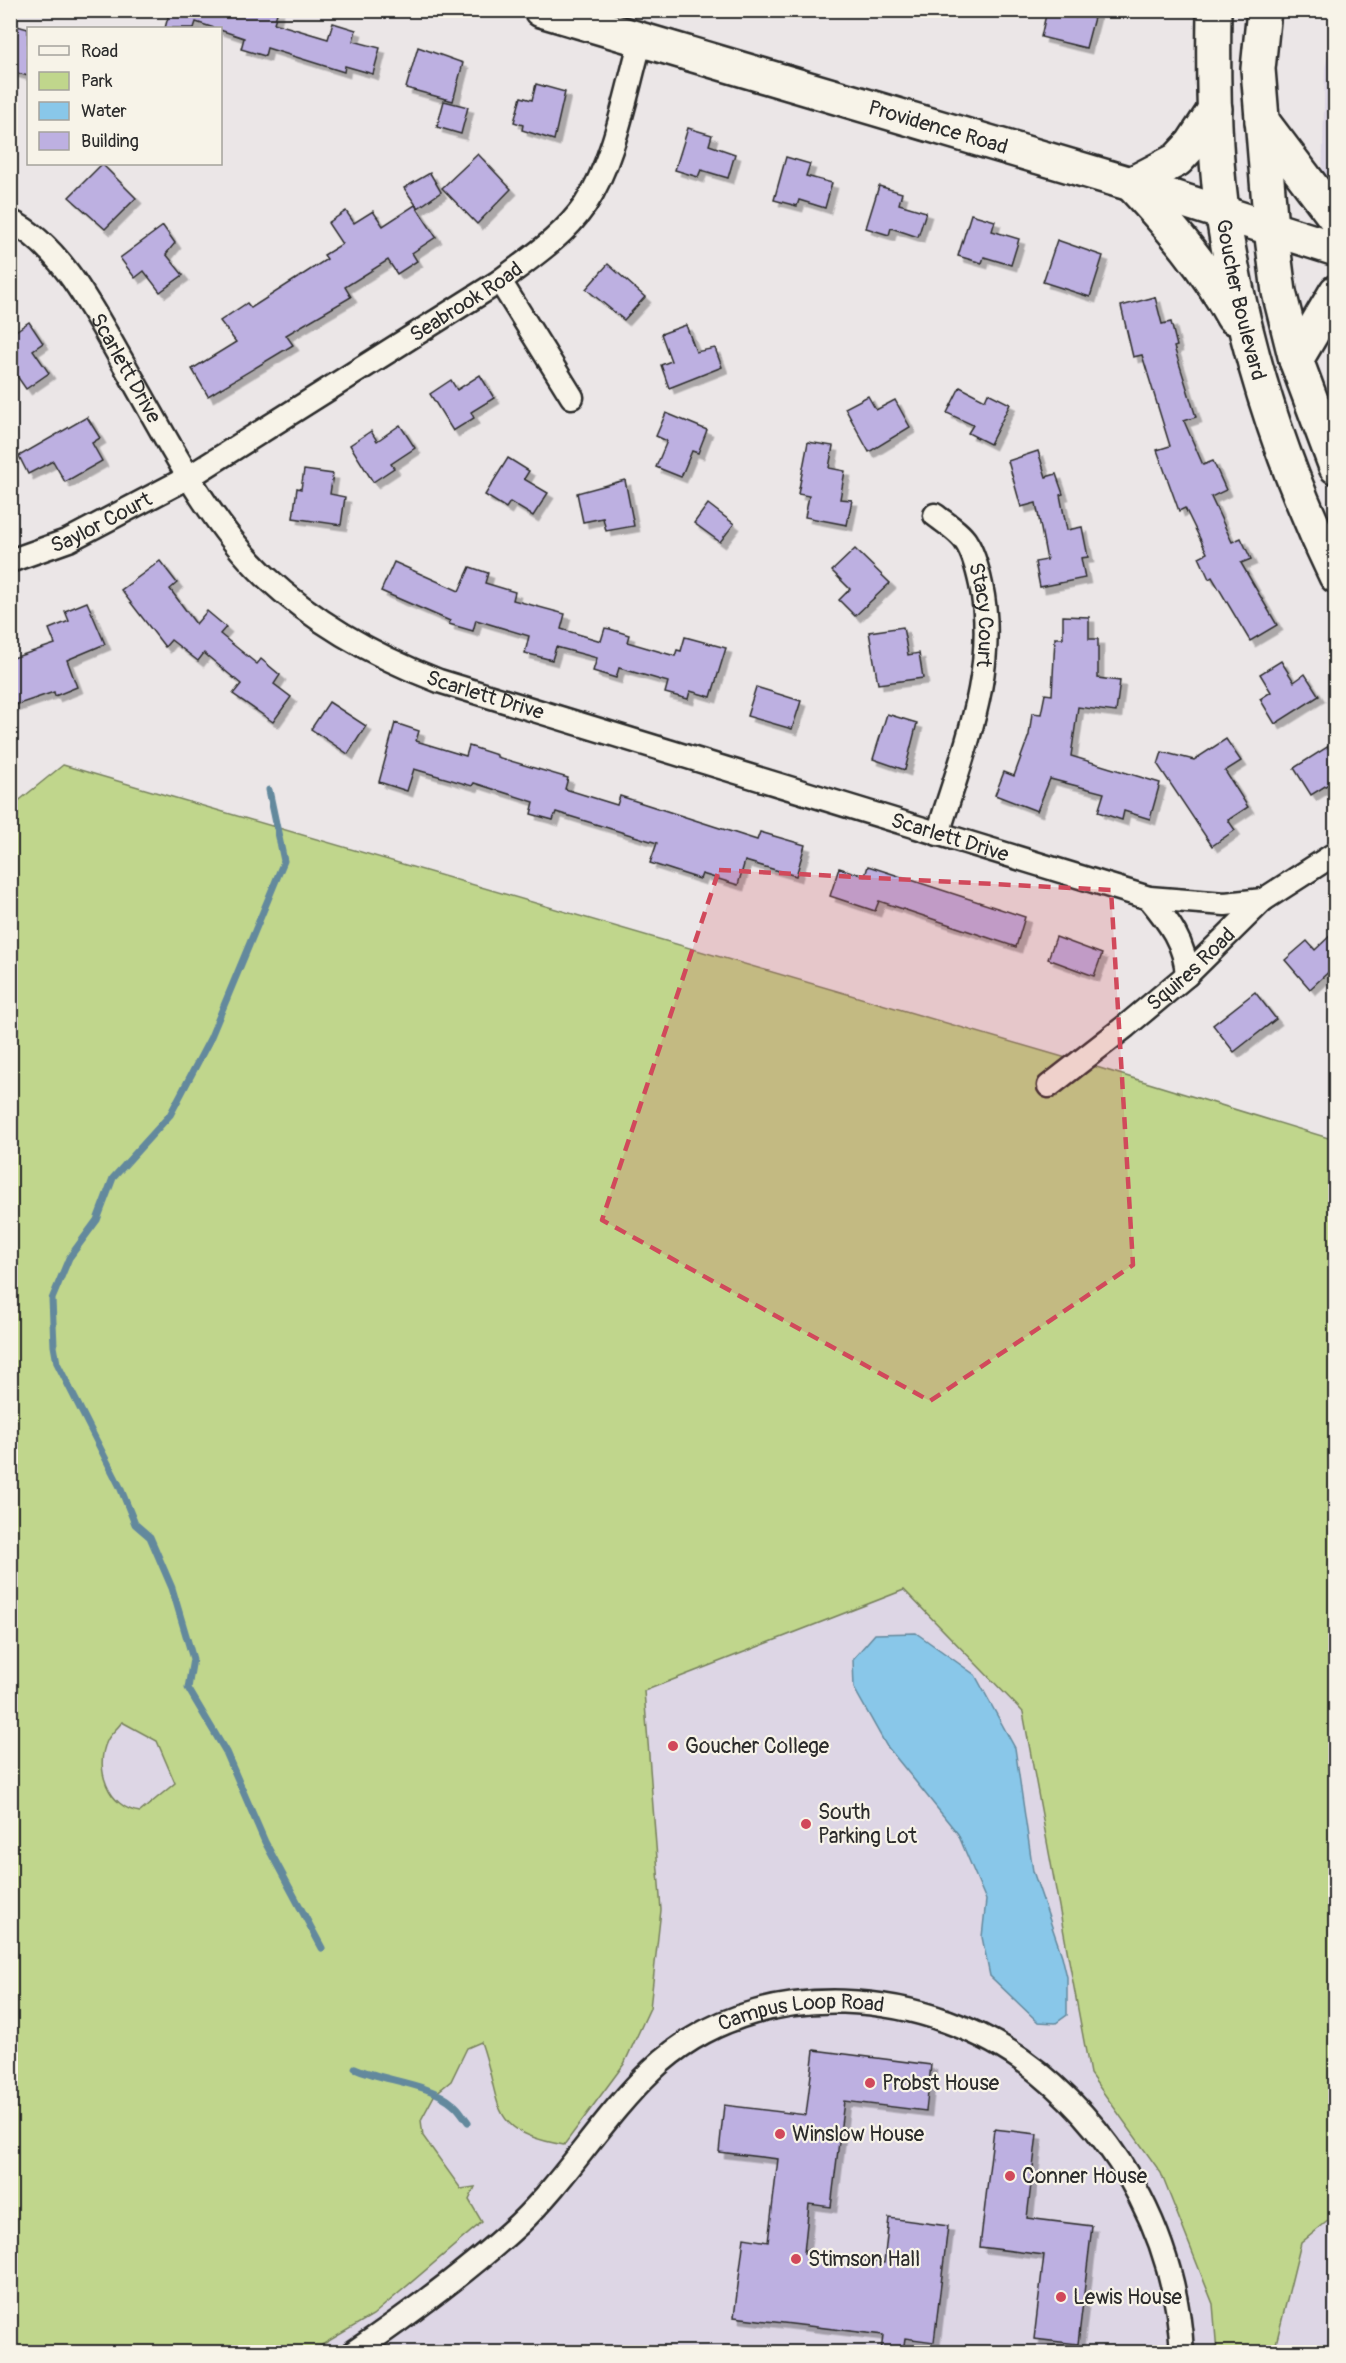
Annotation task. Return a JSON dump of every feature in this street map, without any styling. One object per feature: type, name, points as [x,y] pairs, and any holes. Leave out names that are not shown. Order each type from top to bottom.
[{"type":"main road","name":"Providence Road","points":[[541,10],[1131,184],[1335,249]]},
{"type":"main road","name":"Goucher Boulevard","points":[[1214,10],[1215,109],[1222,213],[1252,352],[1273,426],[1335,576]]},
{"type":"main road","name":"Goucher Boulevard","points":[[1264,10],[1258,69],[1271,229],[1279,292],[1296,360],[1335,467]]},
{"type":"main road","points":[[1215,109],[1177,160],[1131,184],[1177,233],[1216,285],[1252,352]]},
{"type":"main road","points":[[1262,121],[1335,219]]},
{"type":"main road","points":[[1296,360],[1335,292]]},
{"type":"street","name":"Seabrook Road","points":[[189,477],[500,281],[548,245],[569,225],[593,191],[609,152],[641,40]]},
{"type":"street","name":"Scarlett Drive","points":[[10,221],[40,241],[88,302],[189,477],[230,536],[264,575],[328,627],[369,651],[439,681],[1149,898],[1225,904],[1263,900]]},
{"type":"street","points":[[500,281],[572,397]]},
{"type":"street","name":"Saylor Court","points":[[10,561],[69,540],[189,477]]},
{"type":"street","name":"Stacy Court","points":[[935,515],[966,541],[978,573],[986,630],[985,664],[976,708],[938,834]]},
{"type":"street","name":"Squires Road","points":[[1049,1086],[1187,975],[1263,900],[1335,853]]},
{"type":"street","points":[[1149,898],[1180,941],[1186,958],[1187,975]]},
{"type":"street","name":"Campus Loop Road","points":[[354,2352],[470,2266],[521,2222],[635,2088],[673,2051],[700,2033],[750,2014],[798,2004],[828,2002],[882,2006],[943,2019],[1004,2048],[1057,2088],[1116,2155],[1151,2217],[1173,2282],[1182,2352]]},
{"type":"highlighted area","points":[[719,870],[1111,890],[1133,1265],[930,1401],[602,1220]]},
{"type":"shaded area","points":[[1335,28],[1335,195],[1322,184],[1325,68]]},
{"type":"shaded area","name":"Goucher College","points":[[63,765],[1080,1062],[1335,1140],[1335,2352],[11,2352],[11,807]]},
{"type":"green space","name":"Goucher College","points":[[63,765],[1080,1062],[1335,1140],[1335,2215],[1301,2243],[1274,2352],[1217,2352],[1213,2304],[1161,2173],[1090,2074],[1023,1712],[904,1590],[644,1691],[661,1910],[650,2008],[624,2064],[564,2145],[521,2132],[509,2123],[501,2112],[496,2098],[481,2042],[467,2048],[451,2081],[435,2094],[421,2120],[423,2136],[461,2189],[475,2187],[469,2200],[482,2222],[373,2315],[310,2352],[11,2352],[11,807]],"holes":[[[122,1722],[157,1741],[175,1783],[140,1812],[129,1809],[112,1795],[103,1774],[103,1752],[107,1741]]]},
{"type":"water","points":[[916,1633],[975,1675],[1015,1748],[1033,1871],[1067,1977],[1067,2015],[1056,2023],[1038,2022],[990,1976],[982,1937],[986,1900],[958,1834],[886,1745],[854,1688],[853,1659],[875,1634]]},
{"type":"building","points":[[170,10],[278,10],[274,23],[328,39],[333,23],[356,30],[353,41],[380,48],[373,74],[345,66],[344,72],[267,48],[265,56],[241,49],[244,38],[222,31],[222,27],[211,27],[196,22],[194,27],[165,27]]},
{"type":"building","points":[[1047,10],[1096,10],[1086,48],[1041,37]]},
{"type":"building","points":[[10,24],[27,29],[27,76],[10,71]]},
{"type":"building","points":[[418,47],[463,63],[453,101],[406,88]]},
{"type":"building","points":[[536,84],[565,92],[554,140],[522,130],[523,125],[514,122],[521,97],[532,100]]},
{"type":"building","points":[[444,101],[468,107],[461,134],[437,127]]},
{"type":"building","points":[[688,128],[712,135],[709,145],[735,154],[728,178],[701,170],[698,177],[675,170]]},
{"type":"building","points":[[478,154],[511,189],[477,224],[442,188]]},
{"type":"building","points":[[786,157],[810,164],[806,176],[832,183],[825,208],[799,200],[797,206],[774,200]]},
{"type":"building","points":[[103,165],[136,198],[105,229],[69,197]]},
{"type":"building","points":[[430,173],[441,192],[418,208],[404,188]]},
{"type":"building","points":[[879,186],[902,193],[899,204],[926,212],[918,237],[891,228],[889,235],[866,228]]},
{"type":"building","points":[[415,205],[436,237],[412,253],[417,261],[397,274],[388,260],[345,287],[351,297],[286,335],[293,345],[208,396],[192,369],[236,342],[220,321],[247,303],[251,308],[327,259],[324,255],[342,244],[328,223],[346,211],[354,223],[373,211],[383,226]]},
{"type":"building","points":[[971,214],[995,221],[992,231],[1019,239],[1011,265],[984,257],[982,263],[958,256]]},
{"type":"building","points":[[163,226],[175,243],[166,254],[183,275],[160,292],[144,271],[135,278],[120,258]]},
{"type":"building","points":[[1057,240],[1103,256],[1090,297],[1043,282]]},
{"type":"building","points":[[608,264],[645,297],[624,320],[586,289]]},
{"type":"building","points":[[1155,297],[1162,324],[1171,322],[1177,346],[1174,347],[1196,417],[1184,421],[1203,465],[1213,461],[1226,490],[1211,497],[1232,542],[1241,538],[1251,559],[1241,563],[1277,625],[1250,641],[1212,577],[1209,579],[1199,557],[1207,553],[1185,508],[1179,511],[1157,450],[1170,446],[1142,355],[1133,357],[1121,306]]},
{"type":"building","points":[[29,322],[43,343],[33,350],[49,373],[26,389],[10,366],[10,335]]},
{"type":"building","points":[[686,325],[696,352],[715,348],[722,367],[669,388],[661,365],[671,361],[661,334]]},
{"type":"building","points":[[480,375],[494,398],[471,412],[474,418],[453,431],[430,394],[451,380],[457,390]]},
{"type":"building","points":[[960,387],[985,400],[988,393],[1010,404],[990,444],[968,433],[973,425],[947,413]]},
{"type":"building","points":[[868,396],[876,410],[895,400],[910,427],[869,452],[845,408]]},
{"type":"building","points":[[666,413],[707,430],[698,453],[692,451],[681,477],[656,467],[667,441],[656,436]]},
{"type":"building","points":[[87,417],[100,438],[92,443],[102,461],[65,482],[53,461],[28,474],[19,456]]},
{"type":"building","points":[[400,425],[415,448],[391,464],[394,468],[373,482],[350,445],[371,431],[377,441]]},
{"type":"building","points":[[808,442],[833,446],[829,468],[845,471],[840,499],[852,500],[847,525],[805,517],[809,496],[798,494]]},
{"type":"building","points":[[1038,451],[1046,477],[1056,474],[1063,494],[1060,495],[1067,530],[1082,527],[1088,557],[1081,558],[1085,578],[1040,587],[1035,562],[1047,560],[1036,503],[1021,507],[1008,461]]},
{"type":"building","points":[[508,458],[529,471],[524,479],[548,493],[533,516],[510,502],[506,508],[485,495]]},
{"type":"building","points":[[304,470],[333,474],[330,494],[345,497],[341,525],[293,518],[297,488],[301,489]]},
{"type":"building","points":[[625,480],[634,526],[606,531],[603,518],[583,522],[577,493]]},
{"type":"building","points":[[708,504],[734,524],[720,542],[694,523]]},
{"type":"building","points":[[855,549],[890,583],[855,616],[839,600],[850,589],[832,571]]},
{"type":"building","points":[[160,561],[177,583],[170,589],[196,624],[207,611],[226,627],[220,634],[257,664],[261,659],[280,675],[274,684],[291,697],[273,722],[233,694],[241,684],[204,653],[198,661],[171,640],[165,647],[121,590]]},
{"type":"building","points":[[394,562],[459,591],[470,567],[488,573],[485,583],[515,592],[513,600],[565,614],[561,629],[601,641],[605,628],[629,635],[627,642],[675,656],[677,650],[681,651],[685,637],[726,648],[711,697],[690,691],[688,699],[665,693],[668,682],[619,668],[616,678],[593,671],[597,658],[556,647],[552,660],[525,653],[529,636],[476,620],[473,631],[449,624],[450,621],[381,591]]},
{"type":"building","points":[[87,602],[105,644],[67,660],[77,687],[55,696],[54,692],[10,707],[10,659],[55,644],[49,629],[69,621],[65,611]]},
{"type":"building","points":[[1063,616],[1089,617],[1089,639],[1098,639],[1098,678],[1120,681],[1116,712],[1078,707],[1071,756],[1160,783],[1150,819],[1124,811],[1122,820],[1098,812],[1104,793],[1050,779],[1037,811],[995,795],[1004,772],[1014,776],[1029,735],[1032,713],[1041,714],[1045,694],[1052,695],[1055,638],[1063,638]]},
{"type":"building","points":[[903,627],[908,655],[919,653],[923,678],[878,684],[869,632]]},
{"type":"building","points":[[1281,661],[1294,682],[1305,674],[1319,696],[1275,724],[1260,699],[1271,692],[1260,674]]},
{"type":"building","points":[[756,687],[801,701],[792,729],[747,716]]},
{"type":"building","points":[[329,702],[366,726],[348,754],[311,729]]},
{"type":"building","points":[[887,714],[917,723],[905,770],[873,759]]},
{"type":"building","points":[[395,723],[419,731],[416,741],[466,756],[469,746],[497,755],[497,757],[568,778],[565,789],[617,805],[620,796],[757,840],[760,832],[805,845],[796,876],[745,861],[738,885],[702,874],[700,879],[650,863],[657,843],[556,812],[553,820],[531,814],[534,802],[474,783],[472,786],[414,769],[407,791],[379,782]]},
{"type":"building","points":[[1226,739],[1241,761],[1225,771],[1248,807],[1228,820],[1235,830],[1212,846],[1158,765],[1162,752],[1194,760]]},
{"type":"building","points":[[1335,742],[1335,780],[1311,795],[1294,768]]},
{"type":"building","points":[[868,866],[1025,917],[1016,947],[879,901],[875,911],[830,896],[839,868],[865,876]]},
{"type":"building","points":[[1335,931],[1335,966],[1310,989],[1285,960],[1307,941],[1315,950]]},
{"type":"building","points":[[1056,937],[1102,954],[1094,976],[1048,959]]},
{"type":"building","points":[[1255,992],[1276,1019],[1234,1052],[1213,1025]]},
{"type":"building","points":[[814,2050],[931,2065],[926,2111],[844,2101],[831,2207],[809,2204],[804,2253],[884,2263],[889,2218],[948,2226],[934,2342],[905,2338],[903,2352],[881,2352],[883,2335],[734,2317],[744,2238],[768,2242],[778,2159],[719,2152],[724,2105],[806,2115]]},
{"type":"building","points":[[994,2129],[1037,2134],[1027,2218],[1092,2226],[1078,2344],[1034,2339],[1044,2255],[980,2247]]},
{"type":"waterway","points":[[269,790],[284,861],[210,1039],[170,1115],[113,1178],[97,1220],[69,1258],[52,1299],[54,1346],[57,1363],[120,1487],[135,1524],[150,1537],[172,1588],[193,1659],[188,1688],[226,1752],[265,1842],[322,1948]]},
{"type":"waterway","points":[[355,2068],[432,2091],[455,2106],[468,2122]]},
{"type":"place","name":"Goucher College","points":[[673,1746]]},
{"type":"place","name":"South Parking Lot","points":[[806,1824]]},
{"type":"place","name":"Probst House","points":[[870,2083]]},
{"type":"place","name":"Winslow House","points":[[780,2134]]},
{"type":"place","name":"Conner House","points":[[1010,2176]]},
{"type":"place","name":"Stimson Hall","points":[[796,2259]]},
{"type":"place","name":"Lewis House","points":[[1061,2297]]}]
